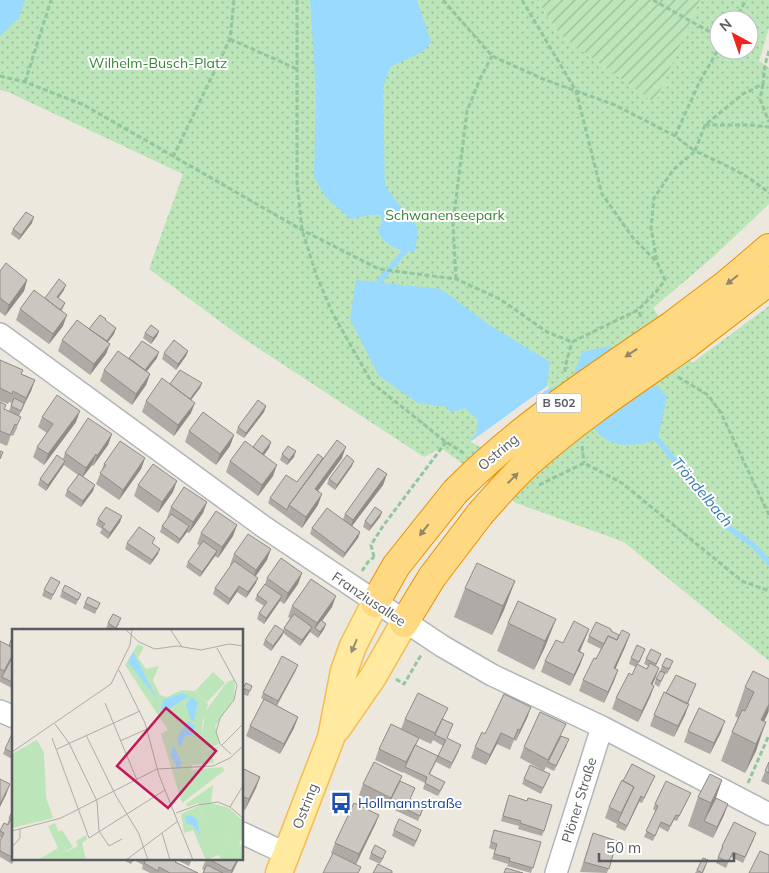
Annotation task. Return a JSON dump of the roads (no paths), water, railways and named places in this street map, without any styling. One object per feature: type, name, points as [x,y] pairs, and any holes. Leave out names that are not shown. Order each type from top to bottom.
[{"type":"highway","name":"Ostring","points":[[404,622],[432,577],[480,514],[518,472],[678,336],[728,283],[769,248]]},
{"type":"highway","name":"Ostring","points":[[375,603],[396,566],[455,492],[494,454],[545,414],[769,281]]},
{"type":"main road","name":"Ostring","points":[[283,863],[331,738],[344,670],[353,646],[375,603]]},
{"type":"main road","name":"Ostring","points":[[331,738],[373,678],[404,622]]},
{"type":"street","name":"Franziusallee","points":[[0,334],[264,527],[442,646],[492,675],[602,727],[769,814]]},
{"type":"street","points":[[0,710],[12,717]]},
{"type":"street","name":"Plöner Straße","points":[[556,873],[602,727]]},
{"type":"street","points":[[244,834],[283,863]]},
{"type":"water","points":[[0,0],[25,0],[19,18],[0,36]]},
{"type":"water","points":[[310,0],[417,0],[431,42],[424,51],[390,67],[383,88],[385,186],[418,229],[415,252],[393,247],[380,236],[378,231],[382,222],[380,215],[351,219],[326,198],[314,177],[316,89]]},
{"type":"water","points":[[356,280],[441,289],[491,326],[550,362],[546,393],[530,466],[470,439],[476,435],[478,420],[465,408],[451,412],[447,407],[418,403],[379,376],[350,319]]},
{"type":"water","points":[[610,346],[642,372],[667,396],[658,440],[632,445],[612,442],[603,438],[589,420],[574,388],[573,378],[582,352]]},
{"type":"waterway","name":"Tröndelbach","points":[[379,282],[404,252]]},
{"type":"waterway","name":"Tröndelbach","points":[[546,393],[562,387]]},
{"type":"waterway","name":"Tröndelbach","points":[[658,440],[728,527],[754,546],[769,563]]},
{"type":"place","name":"Hollmannstraße","points":[[341,803]]},
{"type":"park label","name":"Wilhelm-Busch-Platz","points":[[158,63]]},
{"type":"park label","name":"Schwanenseepark","points":[[445,215]]}]
